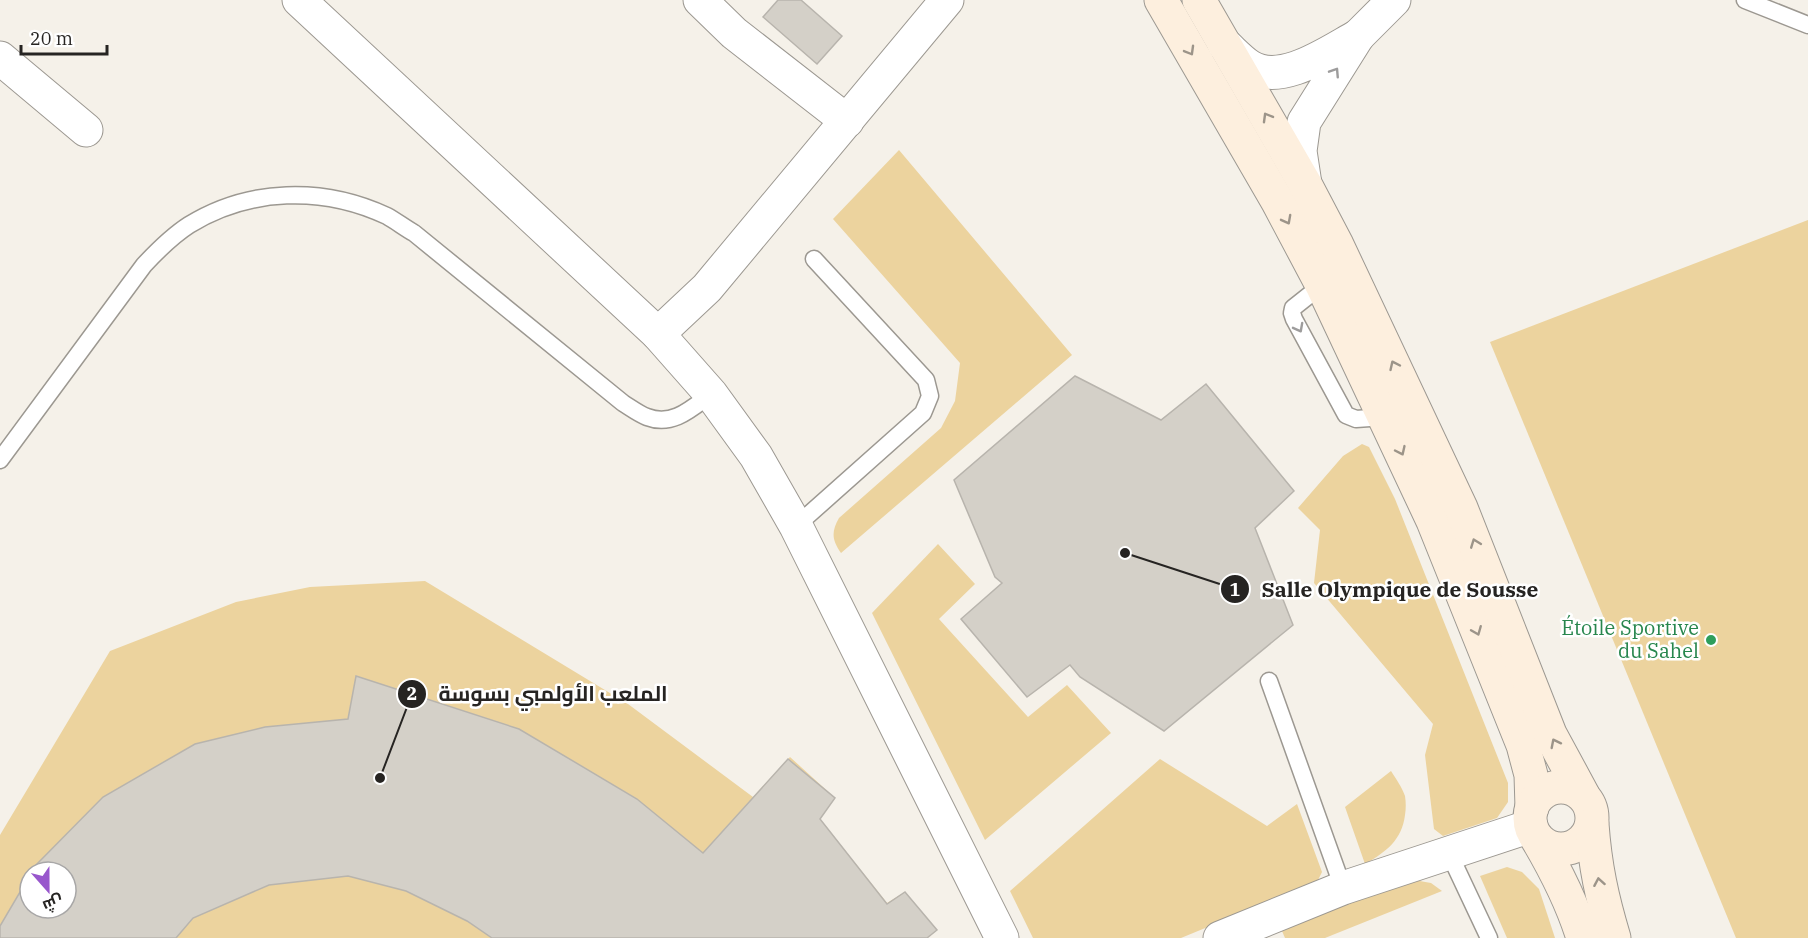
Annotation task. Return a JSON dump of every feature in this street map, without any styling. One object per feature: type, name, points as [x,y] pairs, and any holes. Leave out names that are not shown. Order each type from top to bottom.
[{"type":"main road","points":[[1161,0],[1278,202],[1322,285],[1433,521],[1523,745],[1531,775],[1533,824],[1575,913],[1583,938]]},
{"type":"main road","points":[[1199,0],[1305,184],[1337,245],[1461,508],[1550,734],[1587,809],[1603,902],[1614,938]]},
{"type":"main road","points":[[1564,787],[1574,790],[1587,809],[1589,834],[1573,847],[1563,850],[1553,849],[1543,844],[1533,824],[1536,799],[1553,788],[1564,787]]},
{"type":"street","points":[[299,0],[658,334],[711,394],[756,456],[795,525],[1002,938]]},
{"type":"street","points":[[700,0],[734,33],[847,121]]},
{"type":"street","points":[[658,334],[707,288],[947,0]]},
{"type":"street","points":[[1305,184],[1300,151],[1304,122],[1358,36],[1394,0]]},
{"type":"street","points":[[1224,44],[1250,67],[1264,73],[1285,72],[1304,65],[1358,36]]},
{"type":"street","points":[[0,58],[86,130]]},
{"type":"street","points":[[1220,938],[1343,888],[1533,824]]},
{"type":"lane","points":[[1745,0],[1808,25]]},
{"type":"lane","points":[[0,460],[144,265],[165,243],[188,226],[215,211],[243,201],[273,196],[303,194],[332,198],[389,217],[414,233],[622,403],[648,418],[667,420],[683,414],[711,394]]},
{"type":"lane","points":[[795,525],[923,413],[930,396],[927,380],[813,259]]},
{"type":"lane","points":[[1269,681],[1343,888]]},
{"type":"lane","points":[[1449,853],[1489,938]]},
{"type":"shaded area","points":[[899,150],[1072,355],[841,553],[834,536],[839,518],[941,428],[955,401],[960,363],[833,219]]},
{"type":"shaded area","name":"Étoile Sportive du Sahel","points":[[1808,220],[1808,938],[1736,938],[1490,342]]},
{"type":"shaded area","points":[[1362,444],[1369,447],[1395,499],[1508,783],[1508,802],[1497,818],[1443,836],[1434,829],[1425,755],[1433,724],[1314,583],[1320,530],[1298,508],[1343,456]]},
{"type":"shaded area","points":[[938,544],[975,584],[939,619],[1028,717],[1067,685],[1111,733],[985,840],[872,613]]},
{"type":"shaded area","points":[[425,581],[628,704],[753,797],[790,757],[835,798],[820,819],[887,903],[905,892],[937,930],[927,938],[0,938],[0,835],[110,651],[236,602],[310,587]]},
{"type":"shaded area","points":[[1160,759],[1267,826],[1297,804],[1322,872],[1317,882],[1181,938],[1033,938],[1010,891]]},
{"type":"shaded area","points":[[1391,771],[1405,796],[1406,810],[1403,824],[1392,844],[1365,864],[1345,807]]},
{"type":"shaded area","points":[[1507,867],[1522,872],[1539,889],[1555,938],[1507,938],[1480,876]]},
{"type":"shaded area","points":[[1414,880],[1431,883],[1442,891],[1325,938],[1285,938],[1282,931],[1401,881]]},
{"type":"building","points":[[778,0],[801,0],[842,36],[817,64],[763,17]]},
{"type":"building","points":[[1075,376],[1161,420],[1206,384],[1294,491],[1255,528],[1293,625],[1164,731],[1080,677],[1070,665],[1027,697],[961,619],[1002,583],[995,577],[954,480]]},
{"type":"building","points":[[356,676],[519,729],[637,799],[703,853],[788,759],[835,798],[820,819],[887,904],[905,892],[937,930],[927,938],[492,938],[467,921],[406,891],[348,876],[269,885],[193,918],[176,938],[0,938],[0,926],[18,895],[18,920],[78,920],[78,860],[41,860],[103,797],[195,744],[265,727],[348,719]]},
{"type":"place","name":"Salle Olympique de Sousse","points":[[1125,553]]},
{"type":"place","name":"Étoile Sportive du Sahel","points":[[1711,640]]},
{"type":"place","name":"الملعب الأولمبي بسوسة","points":[[380,778]]}]
